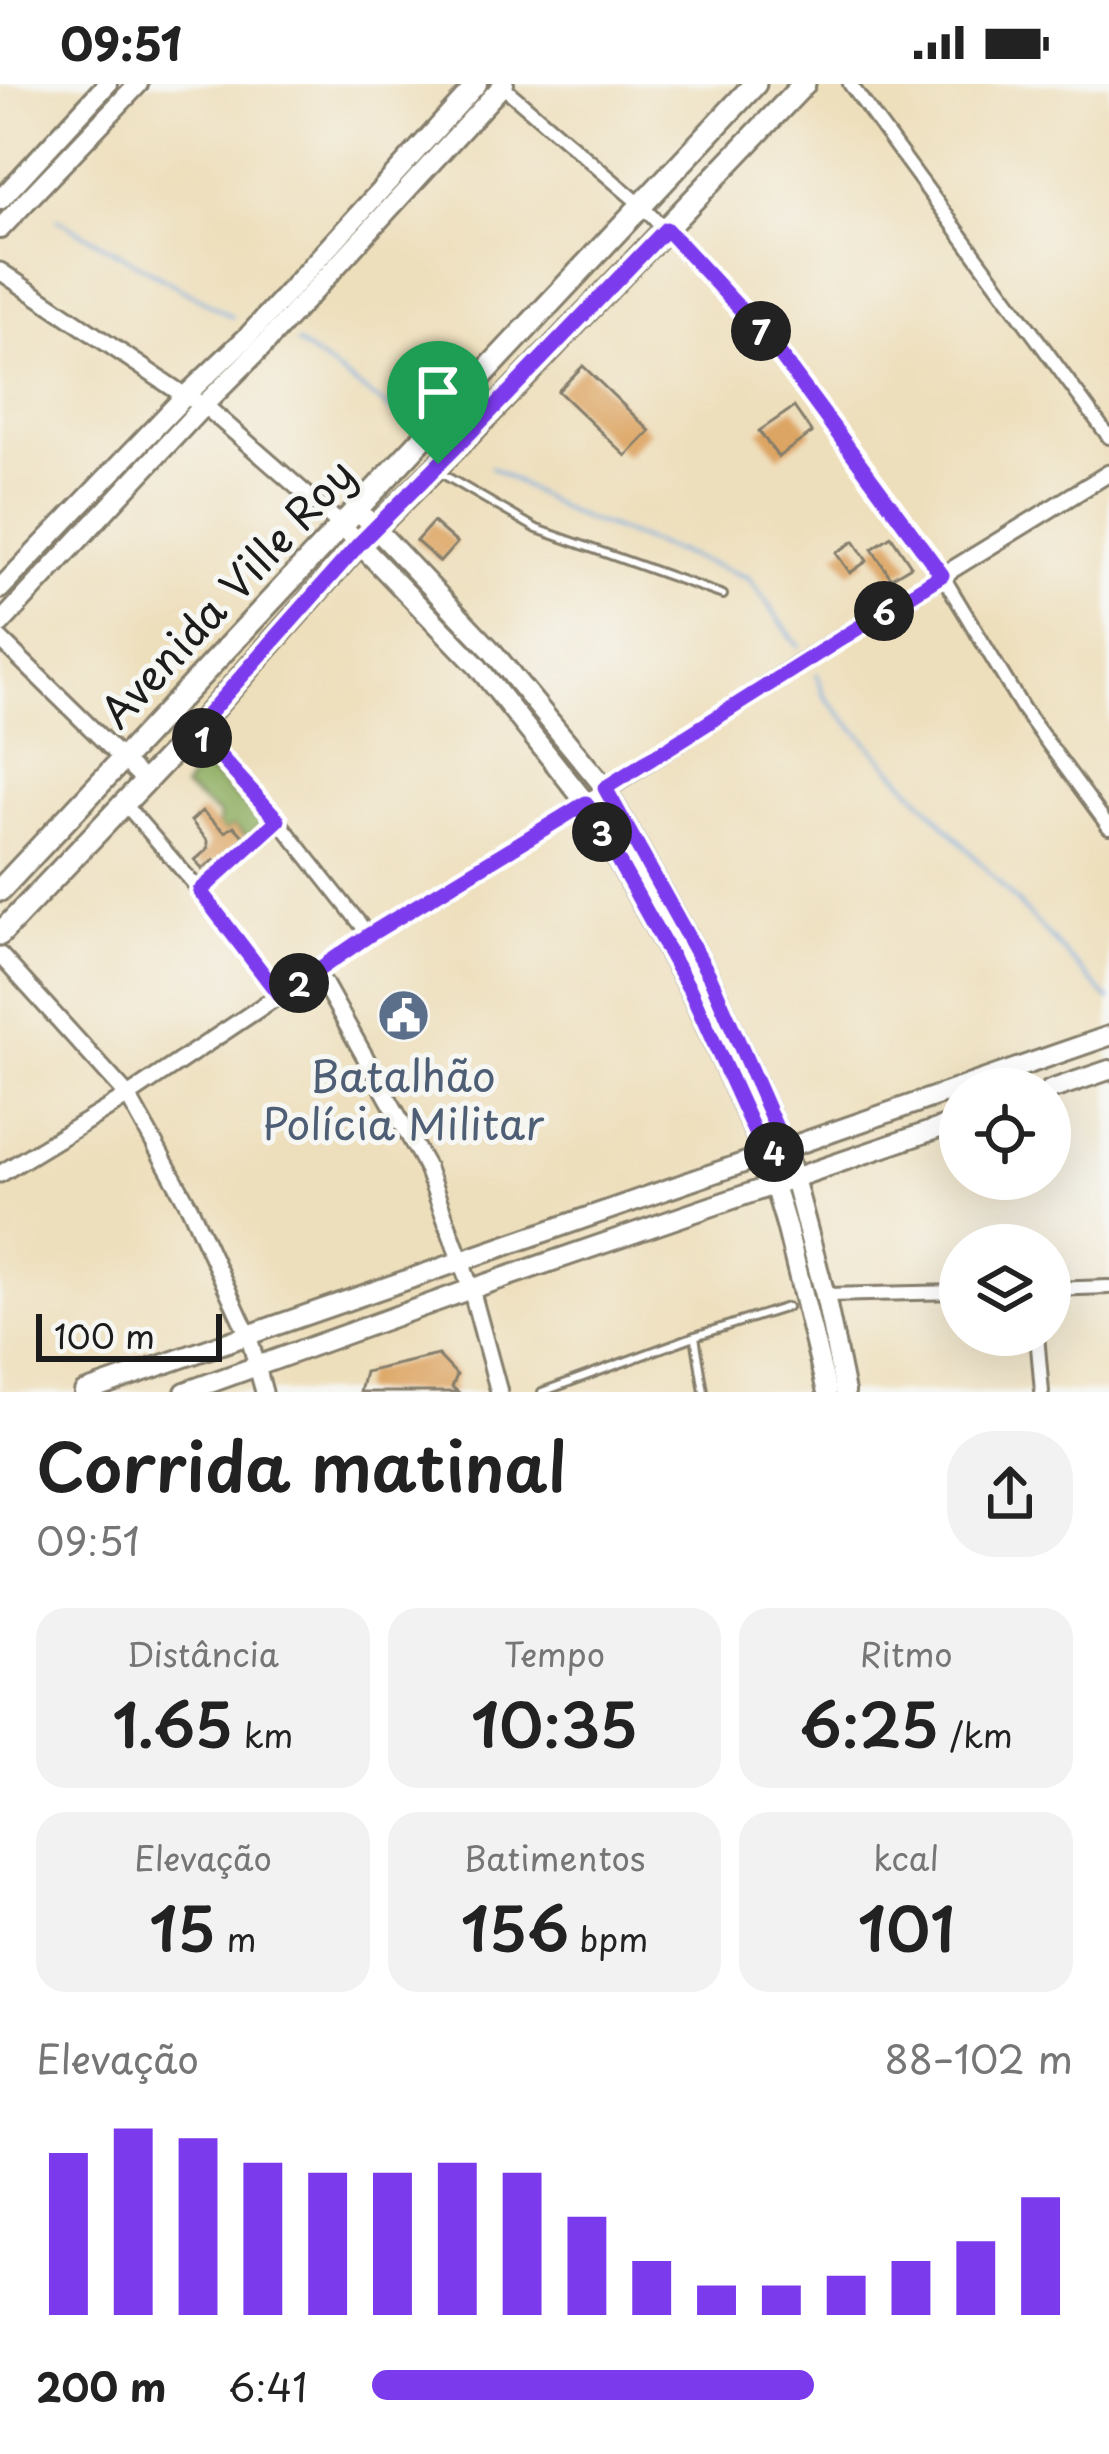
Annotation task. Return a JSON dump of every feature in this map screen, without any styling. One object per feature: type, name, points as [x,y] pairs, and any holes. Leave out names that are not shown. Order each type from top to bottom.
[{"type":"main road","points":[[0,229],[138,84]]},
{"type":"main road","points":[[0,624],[204,405],[477,84]]},
{"type":"main road","points":[[285,308],[502,84]]},
{"type":"main road","name":"Avenida Ville Roy","points":[[0,890],[755,84]]},
{"type":"main road","name":"Avenida Ville Roy","points":[[0,934],[146,782],[368,536],[804,84]]},
{"type":"main road","points":[[0,200],[100,86]]},
{"type":"main road","points":[[0,589],[184,396],[256,340]]},
{"type":"main road","points":[[349,517],[493,652],[605,788],[710,977],[785,1148],[825,1295],[844,1392]]},
{"type":"main road","points":[[368,536],[586,803],[690,990],[765,1155],[826,1392]]},
{"type":"main road","points":[[710,1033],[732,1024]]},
{"type":"main road","points":[[85,1392],[1109,1036]]},
{"type":"main road","points":[[1071,1083],[1109,1070]]},
{"type":"main road","points":[[184,1392],[939,1127]]},
{"type":"street","points":[[502,84],[640,204],[769,340],[942,575],[1023,710],[1109,827]]},
{"type":"street","points":[[850,84],[1109,437]]},
{"type":"street","points":[[100,86],[118,106]]},
{"type":"street","points":[[0,271],[204,405],[349,517]]},
{"type":"street","points":[[0,1174],[128,1096],[369,935],[1109,473]]},
{"type":"street","points":[[0,639],[146,782]]},
{"type":"street","points":[[195,729],[278,820],[369,935]]},
{"type":"street","points":[[124,802],[280,996]]},
{"type":"street","points":[[200,891],[278,820]]},
{"type":"street","points":[[0,955],[128,1096],[190,1208],[249,1336],[265,1392]]},
{"type":"street","points":[[317,970],[426,1166],[471,1289],[499,1392]]},
{"type":"street","points":[[1071,1288],[1109,1287]]},
{"type":"street","points":[[825,1295],[939,1292]]},
{"type":"street","points":[[1039,1356],[1042,1392]]},
{"type":"lane","points":[[436,466],[537,529],[723,595]]},
{"type":"lane","points":[[542,1392],[787,1307]]},
{"type":"lane","points":[[694,1336],[704,1392]]},
{"type":"green space","points":[[195,771],[210,772],[263,824],[248,838],[234,826],[225,832],[218,825],[219,815],[184,788]]},
{"type":"building","points":[[583,366],[650,431],[626,456],[558,391]]},
{"type":"building","points":[[794,407],[812,433],[778,457],[759,431]]},
{"type":"building","points":[[433,522],[457,543],[440,562],[416,541]]},
{"type":"building","points":[[891,536],[911,566],[891,578],[872,549]]},
{"type":"building","points":[[854,541],[867,561],[850,573],[836,553]]},
{"type":"building","points":[[202,811],[225,832],[234,826],[244,837],[217,864],[214,860],[202,869],[195,860],[208,849],[208,841],[191,821]]},
{"type":"building","points":[[438,1355],[457,1375],[452,1387],[458,1392],[360,1392],[365,1372]]},
{"type":"waterway","points":[[57,219],[232,317]]},
{"type":"waterway","points":[[297,343],[410,423]]},
{"type":"waterway","points":[[491,467],[570,513],[749,578],[799,647]]},
{"type":"waterway","points":[[817,674],[824,695],[835,708],[1109,1000]]},
{"type":"place","name":"Batalhão Polícia Militar","points":[[403,1015]]},
{"type":"route","points":[[666,229],[769,340],[942,575],[605,788],[710,977],[785,1148],[765,1155],[690,990],[586,803],[369,935],[280,996],[200,891],[278,820],[195,729],[359,544],[438,464],[666,229]]}]
